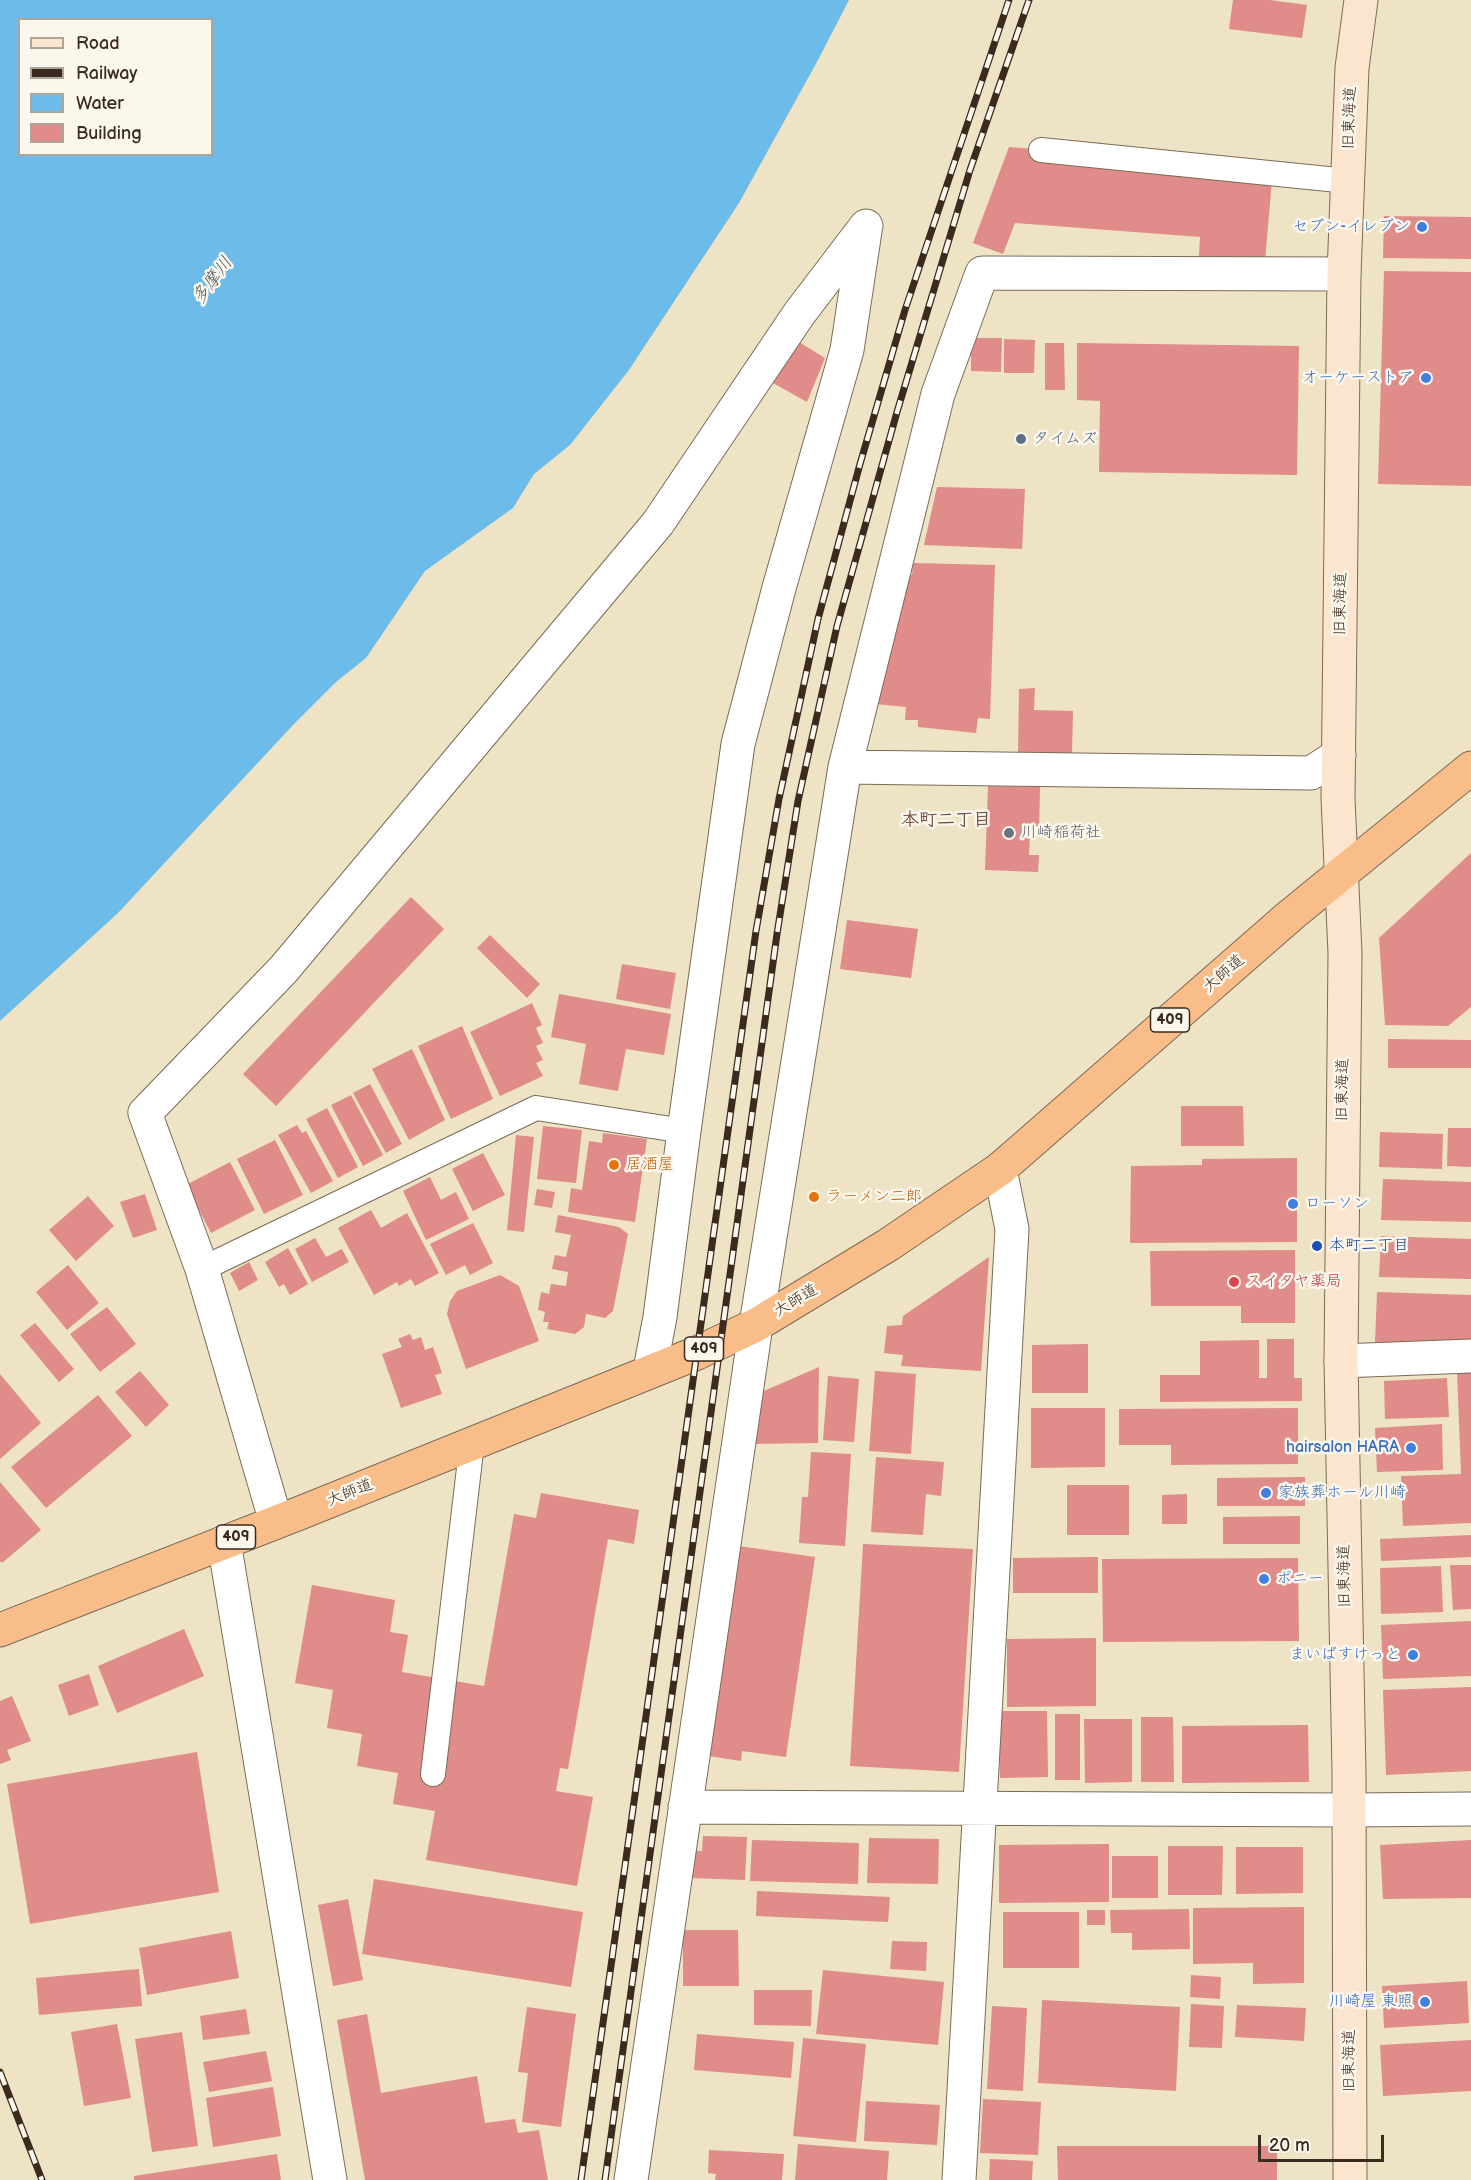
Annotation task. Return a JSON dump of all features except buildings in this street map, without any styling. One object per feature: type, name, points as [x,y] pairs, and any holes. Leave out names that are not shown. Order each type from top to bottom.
[{"type":"highway","name":"大師道","points":[[0,1630],[697,1353],[756,1325],[888,1245],[1000,1168],[1291,915],[1471,768]]},
{"type":"street","name":"旧東海道","points":[[1350,2180],[1349,1810],[1341,1361],[1345,954],[1338,799],[1344,274],[1352,68],[1360,0]]},
{"type":"street","points":[[276,1522],[202,1269],[146,1113],[283,970],[658,523],[799,314],[866,226],[847,350],[779,588],[738,744],[660,1317],[650,1370]]},
{"type":"street","points":[[631,2180],[756,1325],[845,767],[938,394],[982,273],[1344,274]]},
{"type":"street","points":[[845,767],[1311,773],[1339,755]]},
{"type":"street","points":[[958,2180],[981,1808],[1012,1229],[1000,1168]]},
{"type":"street","points":[[1341,1361],[1471,1356]]},
{"type":"street","points":[[224,1542],[330,2180]]},
{"type":"street","points":[[685,1807],[1471,1809]]},
{"type":"lane","points":[[1041,150],[1347,181]]},
{"type":"lane","points":[[202,1269],[536,1108],[684,1131]]},
{"type":"lane","points":[[433,1774],[472,1443]]},
{"type":"water","name":"多摩川","points":[[0,0],[849,0],[739,203],[629,370],[570,445],[534,474],[513,508],[425,571],[366,658],[336,682],[293,725],[118,913],[0,1021]]},
{"type":"railway","points":[[581,2180],[756,931],[779,799],[818,619],[860,464],[905,310],[1009,0]]},
{"type":"railway","points":[[605,2180],[777,934],[798,801],[837,626],[897,412],[970,170],[1029,0]]},
{"type":"railway","points":[[0,2072],[42,2180]]},
{"type":"place","name":"セブン-イレブン","points":[[1422,227]]},
{"type":"place","name":"オーケーストア","points":[[1426,378]]},
{"type":"place","name":"タイムズ","points":[[1021,439]]},
{"type":"place","name":"川崎稲荷社","points":[[1009,833]]},
{"type":"place","name":"居酒屋","points":[[614,1165]]},
{"type":"place","name":"ラーメン二郎","points":[[814,1197]]},
{"type":"place","name":"ローソン","points":[[1293,1204]]},
{"type":"place","name":"本町二丁目","points":[[1317,1246]]},
{"type":"place","name":"スイタヤ薬局","points":[[1234,1282]]},
{"type":"place","name":"hairsalon HARA","points":[[1411,1448]]},
{"type":"place","name":"家族葬ホール川崎","points":[[1266,1493]]},
{"type":"place","name":"ポニー","points":[[1264,1579]]},
{"type":"place","name":"まいばすけっと","points":[[1413,1655]]},
{"type":"place","name":"川崎屋 東照","points":[[1425,2002]]},
{"type":"district","name":"本町二丁目","points":[[946,820]]}]
